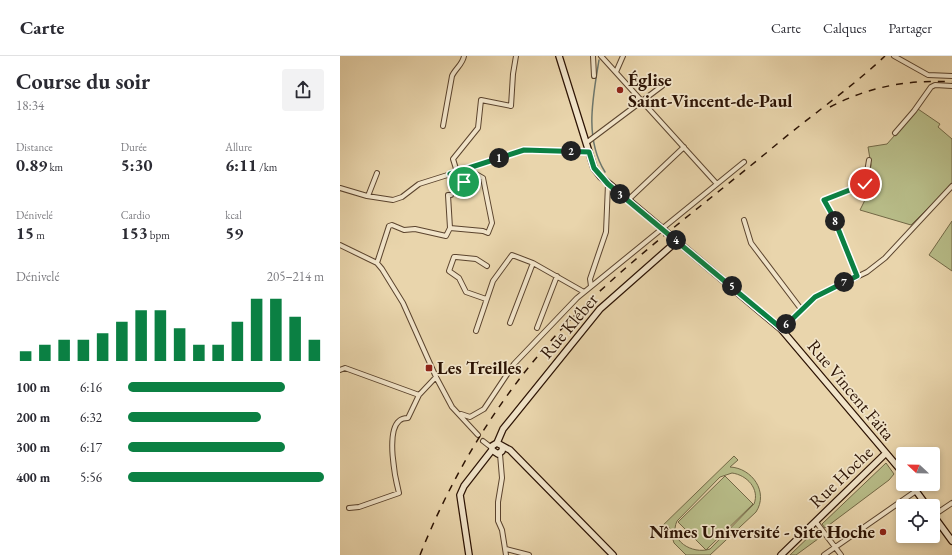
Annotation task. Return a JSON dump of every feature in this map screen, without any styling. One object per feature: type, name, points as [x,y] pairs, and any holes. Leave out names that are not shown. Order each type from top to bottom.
[{"type":"street","points":[[443,126],[452,76],[463,61],[464,56]]},
{"type":"street","points":[[457,172],[453,159],[478,128],[481,100],[512,106],[513,74],[516,56]]},
{"type":"street","name":"Rue Vincent Faïta","points":[[559,56],[594,168],[608,184],[782,329],[896,465]]},
{"type":"street","points":[[593,56],[594,76]]},
{"type":"street","points":[[601,56],[717,184]]},
{"type":"street","points":[[616,72],[623,56]]},
{"type":"street","points":[[894,56],[928,75],[952,76]]},
{"type":"street","points":[[895,133],[914,111],[931,87],[935,85],[952,86]]},
{"type":"street","points":[[586,143],[643,102],[662,86]]},
{"type":"street","points":[[628,200],[684,147]]},
{"type":"street","points":[[340,188],[368,196],[393,200],[402,197],[419,184],[524,150],[589,152]]},
{"type":"street","points":[[857,276],[833,216],[824,200],[865,184],[869,160]]},
{"type":"street","points":[[461,414],[470,416],[484,409],[514,364],[577,298],[665,230],[744,162]]},
{"type":"street","points":[[368,196],[377,173]]},
{"type":"street","points":[[450,174],[452,180],[457,184],[460,184],[476,174],[483,178],[492,223],[488,233],[483,231],[450,228]]},
{"type":"street","points":[[591,286],[590,278],[606,232],[608,184]]},
{"type":"street","points":[[782,329],[815,297],[867,272],[885,258],[952,186]]},
{"type":"street","points":[[945,193],[952,192]]},
{"type":"street","points":[[377,263],[389,226],[392,225],[404,230],[415,229],[446,236],[450,228],[448,195],[451,195]]},
{"type":"street","points":[[744,220],[751,243],[801,309]]},
{"type":"street","name":"Rue Kléber","points":[[469,555],[460,495],[464,486],[497,443],[503,429],[591,318],[612,297],[677,241]]},
{"type":"street","points":[[340,245],[377,263],[403,303],[427,354],[436,378],[452,407],[478,435]]},
{"type":"street","points":[[476,331],[493,281],[512,255],[533,263],[584,292]]},
{"type":"street","points":[[486,299],[466,292],[459,278],[449,271],[454,257],[476,259],[487,266]]},
{"type":"street","points":[[510,323],[533,263]]},
{"type":"street","points":[[537,328],[557,276]]},
{"type":"street","points":[[340,370],[345,368],[419,395]]},
{"type":"street","points":[[349,508],[359,507],[398,493],[394,474],[392,446],[395,427],[400,420],[408,418],[419,395],[436,378]]},
{"type":"street","points":[[483,441],[495,454],[500,454]]},
{"type":"street","points":[[497,443],[510,450],[613,555]]},
{"type":"street","points":[[502,447],[500,454],[502,478],[498,502],[498,521],[506,549],[506,555]]},
{"type":"street","name":"Rue Hoche","points":[[781,555],[886,453]]},
{"type":"street","points":[[824,555],[916,491],[922,499]]},
{"type":"street","points":[[940,511],[952,503]]},
{"type":"street","points":[[816,522],[841,555]]},
{"type":"street","points":[[940,525],[952,541]]},
{"type":"street","points":[[506,549],[529,555]]},
{"type":"green space","points":[[918,109],[940,124],[938,127],[952,139],[952,184],[911,225],[860,210],[868,194],[866,193],[871,165],[868,147],[887,144]]},
{"type":"green space","points":[[952,221],[952,271],[929,255]]},
{"type":"green space","points":[[734,456],[738,460],[730,467],[738,468],[745,472],[756,482],[761,497],[760,504],[756,512],[710,555],[686,555],[674,543],[669,527],[661,535],[657,531]],"holes":[[[732,473],[737,474],[747,480],[754,488],[754,504],[710,549],[696,550],[683,544],[676,534],[675,528],[677,521],[720,477]]]},
{"type":"green space","points":[[886,463],[894,474],[889,480],[825,528],[822,524]]},
{"type":"green space","points":[[725,476],[753,504],[706,550],[678,522]]},
{"type":"green space","points":[[817,529],[822,536],[796,555],[790,555]]},
{"type":"waterway","points":[[599,60],[594,88],[592,131],[598,159],[605,172]]},
{"type":"railway","points":[[420,555],[450,489],[468,457],[507,395],[529,366],[578,312],[651,247],[885,56]]},
{"type":"railway","points":[[830,107],[859,94],[889,86],[920,82],[952,82]]},
{"type":"place","name":"Église Saint-Vincent-de-Paul","points":[[620,90]]},
{"type":"place","name":"Les Treilles","points":[[429,368]]},
{"type":"place","name":"Nîmes Université - Site Hoche","points":[[883,532]]},
{"type":"route","points":[[464,182],[460,184],[455,183],[450,174],[524,150],[589,152],[594,168],[608,184],[760,309],[782,329],[808,301],[857,276],[833,216],[824,200],[865,184]]}]
